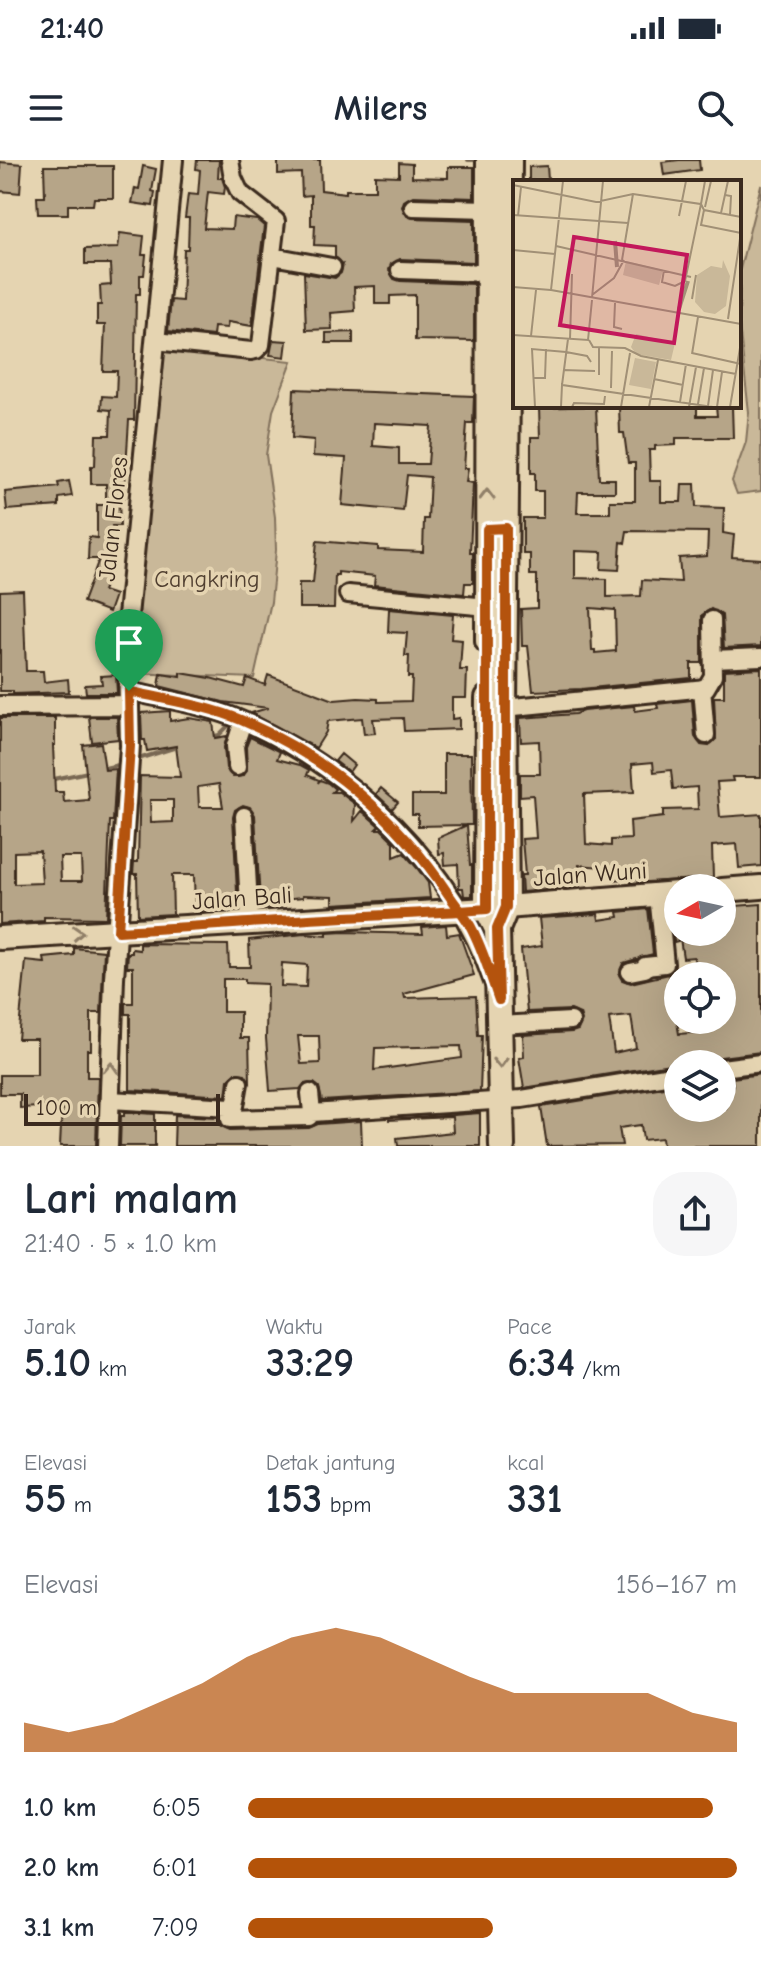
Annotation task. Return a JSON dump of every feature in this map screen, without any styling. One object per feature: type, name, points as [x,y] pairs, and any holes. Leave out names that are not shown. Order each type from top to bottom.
[{"type":"main road","points":[[497,915],[504,708],[488,209],[499,163]]},
{"type":"main road","points":[[499,163],[496,528],[488,607],[502,1146]]},
{"type":"main road","points":[[736,889],[761,887]]},
{"type":"main road","name":"Jalan Wuni","points":[[497,915],[664,894]]},
{"type":"main road","name":"Jalan Bali","points":[[0,938],[460,911],[497,915]]},
{"type":"street","name":"Jalan Flores","points":[[108,1146],[130,746],[127,626],[173,160]]},
{"type":"street","points":[[155,341],[256,350],[263,340],[274,217],[240,193],[230,160]]},
{"type":"street","points":[[413,207],[488,209]]},
{"type":"street","points":[[272,256],[332,267]]},
{"type":"street","points":[[400,270],[488,273]]},
{"type":"street","points":[[348,594],[488,607]]},
{"type":"street","points":[[504,708],[709,686],[713,659],[712,620]]},
{"type":"street","points":[[713,659],[761,657]]},
{"type":"street","points":[[702,688],[706,735]]},
{"type":"street","points":[[0,706],[129,698],[221,713],[295,748],[359,793],[391,820],[416,848],[472,928],[499,1000]]},
{"type":"street","points":[[237,767],[235,746],[242,721]]},
{"type":"street","points":[[244,816],[250,923]]},
{"type":"street","points":[[630,972],[645,969],[645,966],[665,964],[666,946]]},
{"type":"street","points":[[499,1025],[571,1021]]},
{"type":"street","points":[[736,1066],[761,1063]]},
{"type":"street","points":[[229,1107],[231,1120],[309,1117],[312,1113],[501,1100],[664,1076]]},
{"type":"street","points":[[110,1100],[229,1107],[235,1106],[239,1083]]},
{"type":"street","points":[[310,1093],[312,1113]]},
{"type":"green space","points":[[761,185],[761,491],[737,494],[732,481],[746,442],[749,412],[741,342],[741,265]]},
{"type":"green space","name":"Cangkring","points":[[161,347],[292,361],[273,411],[266,455],[275,517],[276,550],[271,602],[254,678],[132,673]]},
{"type":"building","points":[[197,160],[219,160],[218,178],[222,178],[225,187],[224,194],[208,192],[204,228],[232,229],[233,217],[257,220],[264,226],[252,326],[228,322],[227,328],[214,327],[213,336],[168,331],[171,300],[182,301],[184,249],[188,249],[189,218],[185,218],[188,194],[198,195],[200,170],[196,169]]},
{"type":"building","points":[[278,160],[320,160],[321,190],[346,193],[346,190],[375,190],[375,175],[399,176],[399,163],[412,164],[412,177],[448,178],[448,167],[474,167],[474,198],[413,196],[404,201],[402,207],[412,218],[474,220],[474,262],[400,259],[391,264],[389,270],[394,279],[400,281],[474,284],[474,341],[415,340],[415,295],[390,296],[390,304],[375,304],[375,286],[354,287],[355,311],[331,313],[332,329],[306,330],[304,273],[335,278],[341,273],[343,264],[335,257],[335,246],[314,245],[311,195],[302,196],[301,173],[278,174]]},
{"type":"building","points":[[699,160],[700,170],[664,175],[662,162]]},
{"type":"building","points":[[0,162],[22,164],[20,193],[0,191]]},
{"type":"building","points":[[44,166],[113,166],[113,198],[94,198],[93,205],[68,205],[68,214],[38,214],[37,197],[45,197]]},
{"type":"building","points":[[143,166],[156,169],[153,206],[132,203],[135,188],[139,189]]},
{"type":"building","points":[[547,166],[548,180],[529,180],[529,167]]},
{"type":"building","points":[[120,233],[144,236],[142,255],[146,255],[144,275],[140,275],[140,294],[136,294],[134,420],[129,420],[124,499],[119,499],[120,526],[112,526],[109,566],[112,567],[103,591],[115,595],[109,612],[83,602],[99,559],[88,559],[89,537],[97,538],[97,505],[106,505],[106,484],[91,484],[91,466],[95,466],[96,435],[110,435],[111,410],[101,409],[102,396],[116,397],[117,371],[103,371],[105,325],[97,325],[97,305],[101,305],[100,286],[111,285],[110,264],[85,264],[85,249],[118,248]]},
{"type":"building","points":[[353,332],[353,343],[326,343],[326,333]]},
{"type":"building","points":[[273,340],[287,341],[285,357],[270,355]]},
{"type":"building","points":[[294,389],[474,396],[473,423],[467,423],[464,468],[468,468],[466,482],[473,483],[470,553],[473,553],[473,583],[465,583],[464,594],[374,585],[375,576],[338,572],[335,575],[334,608],[299,608],[299,583],[313,583],[317,541],[378,546],[378,550],[423,552],[430,477],[407,475],[403,511],[342,505],[346,458],[313,456],[314,440],[292,438]],"holes":[[[374,423],[431,426],[428,464],[399,464],[399,448],[373,446]]]},
{"type":"building","points":[[539,408],[596,408],[599,479],[615,479],[615,492],[578,492],[577,513],[610,513],[610,501],[635,501],[635,463],[628,463],[624,433],[620,433],[619,408],[697,408],[697,416],[717,416],[716,408],[732,408],[733,438],[676,438],[676,445],[655,446],[655,450],[649,450],[650,481],[661,481],[661,502],[681,502],[682,484],[695,484],[696,507],[724,508],[723,533],[734,535],[732,557],[761,559],[761,646],[724,648],[722,615],[711,609],[702,615],[702,663],[691,663],[691,678],[533,691],[528,646],[522,646],[521,609],[537,608],[537,575],[530,575],[530,554],[523,554],[523,518],[543,518],[543,491],[535,491],[535,473],[531,473],[531,437],[540,437]],"holes":[[[627,531],[708,532],[707,556],[679,558],[681,582],[642,580],[641,596],[607,597],[607,579],[575,578],[575,551],[602,552],[601,569],[619,570],[621,542],[625,543]],[[590,608],[615,610],[616,651],[595,653],[592,650]]]},
{"type":"building","points":[[69,481],[72,496],[59,498],[59,506],[7,510],[5,492],[59,487],[58,483]]},
{"type":"building","points":[[23,590],[26,671],[43,671],[44,682],[68,679],[69,692],[13,694],[13,691],[0,691],[0,591]]},
{"type":"building","points":[[389,609],[453,615],[451,639],[462,640],[460,670],[467,670],[466,698],[452,698],[452,719],[459,718],[459,729],[404,731],[403,718],[373,719],[375,733],[364,734],[362,718],[328,721],[326,732],[316,748],[251,713],[268,708],[223,702],[159,686],[161,674],[181,677],[181,673],[244,687],[247,678],[265,685],[268,675],[334,700],[411,701],[412,677],[408,677],[409,656],[405,656],[407,633],[388,632]]},
{"type":"building","points":[[761,668],[761,777],[732,777],[733,781],[717,782],[720,817],[761,814],[761,866],[739,868],[737,844],[712,846],[713,874],[664,874],[664,881],[631,883],[631,878],[615,880],[614,868],[579,865],[580,887],[522,892],[521,875],[525,875],[522,839],[536,838],[533,795],[520,796],[520,774],[540,774],[539,741],[521,742],[520,718],[634,706],[635,711],[658,708],[657,704],[692,700],[695,737],[701,745],[708,746],[716,739],[714,697],[724,697],[724,670]],"holes":[[[653,762],[654,772],[671,770],[673,789],[697,787],[698,809],[663,810],[663,817],[630,821],[631,839],[611,840],[611,846],[586,844],[584,794],[634,792],[632,764]]]},
{"type":"building","points":[[116,675],[117,693],[86,693],[85,685],[102,684],[101,676]]},
{"type":"building","points":[[170,711],[170,721],[189,718],[213,722],[215,738],[227,736],[224,747],[226,768],[233,777],[243,776],[247,771],[246,747],[250,737],[280,752],[277,759],[309,770],[307,775],[319,780],[318,783],[320,780],[328,783],[335,789],[332,792],[339,792],[355,804],[354,821],[362,811],[379,826],[376,829],[381,829],[394,842],[394,857],[404,853],[428,883],[430,898],[333,904],[333,896],[303,895],[260,901],[255,815],[250,807],[243,805],[235,810],[233,817],[238,910],[195,912],[194,875],[172,875],[173,914],[138,916],[137,874],[133,874],[134,862],[138,862],[140,776],[180,777],[176,746],[147,751],[145,740],[142,740],[141,713]],"holes":[[[219,784],[223,807],[199,807],[198,787]],[[150,800],[173,800],[173,822],[151,823]]]},
{"type":"building","points":[[89,717],[117,717],[118,739],[92,742]]},
{"type":"building","points":[[0,718],[55,718],[55,792],[63,792],[64,802],[89,800],[83,745],[101,743],[105,770],[116,769],[113,821],[110,821],[106,918],[44,917],[44,921],[0,924]],"holes":[[[40,851],[42,883],[14,884],[14,852]],[[60,857],[81,857],[82,881],[61,881]]]},
{"type":"building","points":[[341,754],[354,765],[349,772],[335,761]]},
{"type":"building","points":[[444,754],[471,754],[472,825],[418,826],[418,814],[412,814],[412,795],[444,795]]},
{"type":"building","points":[[381,788],[398,802],[392,809],[376,794]]},
{"type":"building","points":[[467,825],[472,896],[464,896],[463,888],[459,888],[458,864],[445,865],[444,853],[439,854],[438,838]]},
{"type":"building","points":[[761,904],[761,1052],[736,1055],[736,1050],[664,1050],[664,1065],[524,1088],[519,1058],[524,1057],[523,1035],[572,1032],[578,1030],[582,1021],[580,1014],[571,1010],[527,1012],[521,949],[542,946],[539,918],[598,914],[599,920],[619,917],[618,912],[648,909],[653,954],[623,963],[619,975],[622,980],[631,983],[664,975],[664,1034],[736,1034],[736,962],[694,962],[694,957],[683,958],[681,946],[736,946],[736,906]],"holes":[[[631,1016],[636,1048],[614,1053],[609,1018]]]},
{"type":"building","points":[[446,925],[447,935],[459,933],[474,975],[404,994],[405,998],[476,996],[478,1035],[482,1035],[480,1091],[322,1101],[319,1087],[314,1083],[304,1084],[300,1089],[270,1091],[266,1038],[267,984],[245,983],[245,979],[223,979],[223,1012],[240,1012],[240,1038],[249,1038],[250,1082],[245,1074],[235,1073],[228,1080],[226,1096],[130,1090],[130,1014],[125,1014],[125,1003],[133,1003],[133,967],[127,967],[128,953],[132,953],[132,949],[140,950],[140,944],[228,945],[229,967],[250,967],[249,940],[304,934],[327,936],[327,933],[344,932],[423,934],[422,927]],"holes":[[[282,963],[307,965],[306,987],[281,986]],[[298,1036],[319,1036],[320,1063],[301,1064]],[[461,1046],[462,1058],[374,1070],[375,1048]]]},
{"type":"building","points":[[74,948],[104,951],[101,1013],[91,1013],[91,1050],[87,1050],[87,1077],[98,1077],[96,1146],[60,1146],[62,1106],[20,1108],[20,1094],[0,1094],[0,1075],[37,1075],[37,1039],[18,1039],[26,961],[45,963],[44,958],[74,955]]},
{"type":"building","points":[[761,1074],[761,1146],[663,1146],[662,1138],[643,1140],[641,1125],[619,1128],[622,1145],[547,1146],[541,1107],[664,1087],[664,1122],[736,1122],[736,1077]]},
{"type":"building","points":[[124,1112],[155,1114],[155,1146],[120,1146],[121,1116]]},
{"type":"building","points":[[480,1113],[480,1146],[398,1146],[397,1138],[453,1132],[452,1117],[388,1120]]},
{"type":"building","points":[[175,1115],[219,1117],[221,1126],[230,1130],[309,1128],[318,1124],[361,1121],[362,1146],[174,1146]]},
{"type":"waterway","points":[[468,160],[481,160]]},
{"type":"waterway","points":[[211,737],[219,735],[233,721]]},
{"type":"waterway","points":[[135,760],[180,746]]},
{"type":"waterway","points":[[100,769],[123,764]]},
{"type":"waterway","points":[[49,780],[88,772]]},
{"type":"route","points":[[129,691],[130,746],[118,931],[178,929],[267,921],[370,917],[460,911],[474,909],[487,909],[487,529],[506,528],[506,907],[497,929],[499,1000],[472,928],[460,911],[438,877],[391,820],[359,793],[295,748],[240,720],[129,691]]}]
